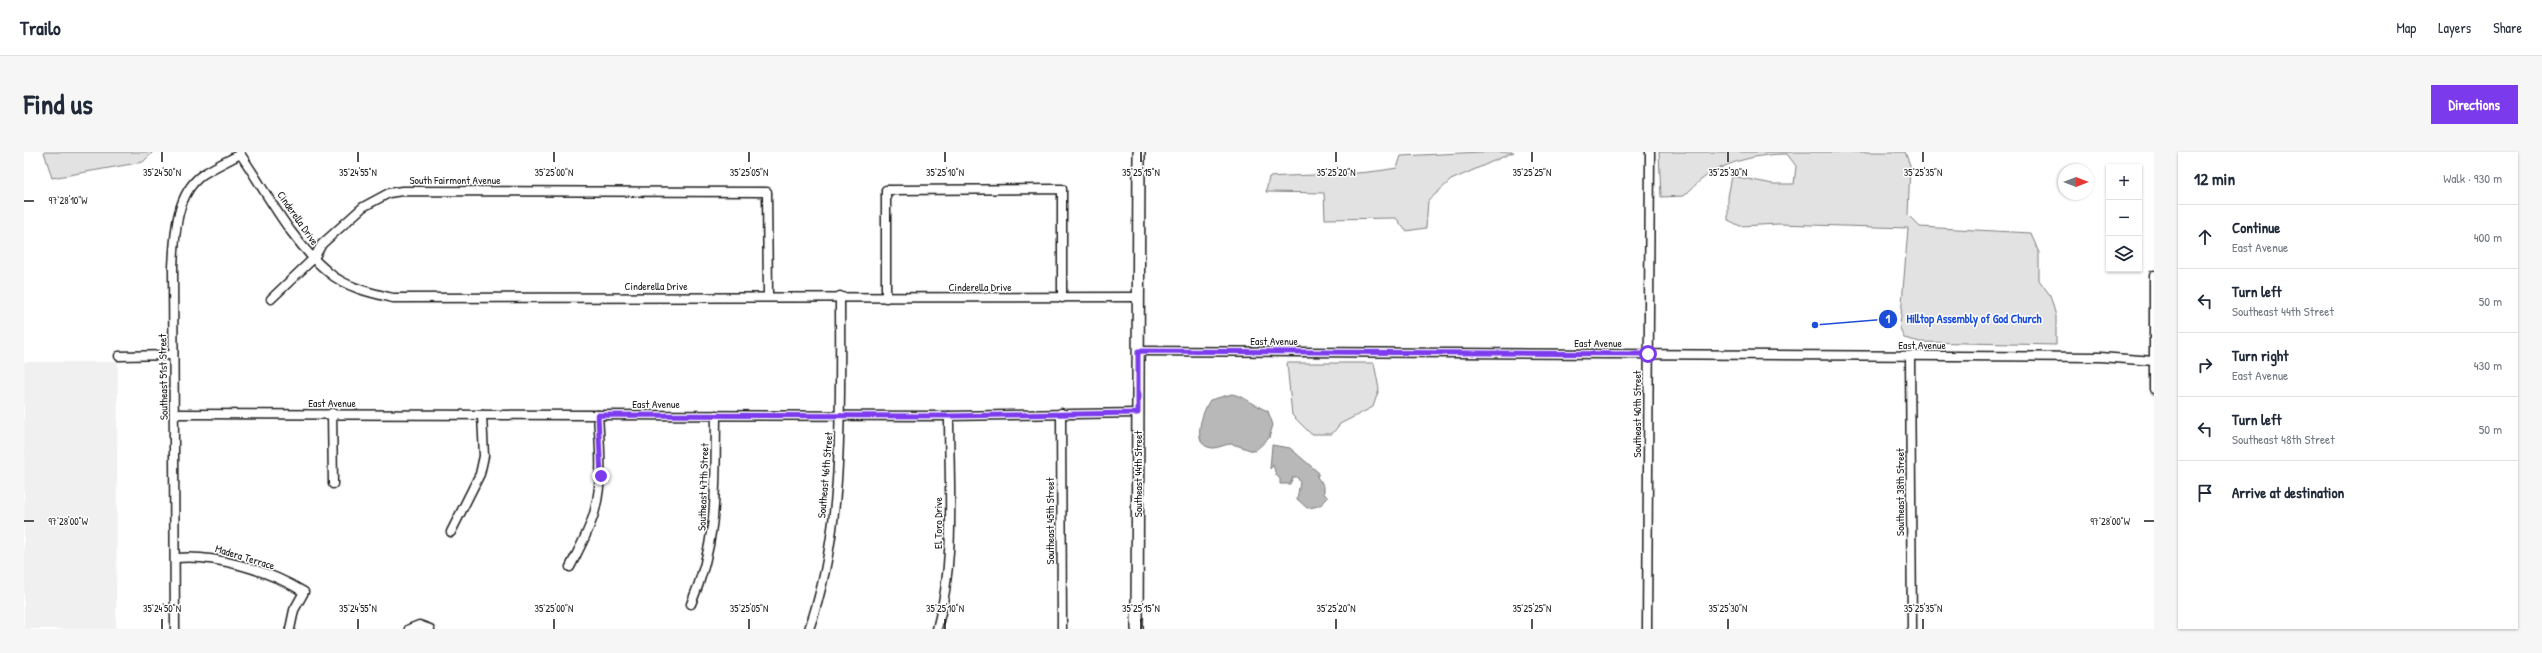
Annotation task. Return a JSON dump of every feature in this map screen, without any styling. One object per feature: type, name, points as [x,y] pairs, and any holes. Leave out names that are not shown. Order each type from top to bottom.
[{"type":"main road","name":"Southeast 44th Street","points":[[1137,629],[1139,152]]},
{"type":"street","name":"Southeast 40th Street","points":[[1647,629],[1650,152]]},
{"type":"street","name":"Cinderella Drive","points":[[240,153],[302,247],[328,273],[369,293],[392,298],[768,296],[840,296],[886,298],[1138,297]]},
{"type":"street","name":"Southeast 51st Street","points":[[175,629],[176,558],[173,267],[175,230],[180,208],[201,176],[240,153]]},
{"type":"street","points":[[886,298],[886,190],[1062,188],[1062,298]]},
{"type":"street","name":"South Fairmont Avenue","points":[[271,300],[314,258],[322,244],[363,207],[389,193],[402,191],[767,192],[768,296]]},
{"type":"street","points":[[2154,275],[2154,389]]},
{"type":"street","name":"Southeast 46th Street","points":[[809,629],[824,580],[837,477],[840,415],[840,296]]},
{"type":"street","name":"East Avenue","points":[[1138,351],[2100,357],[2154,361]]},
{"type":"street","points":[[119,356],[173,355]]},
{"type":"street","name":"Southeast 38th Street","points":[[1910,356],[1912,629]]},
{"type":"street","name":"East Avenue","points":[[175,414],[332,413],[482,415],[949,416],[1061,413],[1138,413]]},
{"type":"street","points":[[332,413],[333,484]]},
{"type":"street","name":"Southeast 45th Street","points":[[1061,413],[1062,629]]},
{"type":"street","points":[[451,532],[480,474],[484,456],[482,415]]},
{"type":"street","points":[[570,567],[595,512],[599,493],[601,476],[598,415]]},
{"type":"street","name":"Southeast 47th Street","points":[[691,604],[703,577],[712,540],[715,507],[716,415]]},
{"type":"street","name":"El Toro Drive","points":[[937,629],[943,604],[948,567],[949,416]]},
{"type":"street","name":"Madera Terrace","points":[[176,558],[195,556],[219,559],[288,582],[304,592],[294,610],[290,629]]},
{"type":"street","points":[[410,628],[419,625],[430,629]]},
{"type":"shaded area","points":[[44,152],[153,152],[143,162],[52,178]]},
{"type":"shaded area","points":[[1514,152],[1451,180],[1428,201],[1426,228],[1406,231],[1396,218],[1325,219],[1324,193],[1266,192],[1269,177],[1349,174],[1381,171],[1397,168],[1401,156]]},
{"type":"shaded area","points":[[1659,152],[1905,152],[1910,165],[1908,215],[1920,227],[2031,233],[2039,253],[2039,280],[2050,295],[2056,316],[2056,345],[1920,342],[1904,338],[1900,328],[1908,228],[1779,224],[1740,226],[1728,220],[1728,197],[1732,176],[1773,184],[1794,184],[1796,166],[1787,154],[1766,155],[1733,163],[1714,171],[1699,181],[1684,196],[1661,197]]},
{"type":"shaded area","points":[[24,362],[118,362],[116,629],[24,629]]},
{"type":"shaded area","points":[[1287,363],[1374,363],[1379,389],[1373,407],[1340,424],[1332,434],[1311,434],[1292,415]]},
{"type":"shaded area","points":[[1232,394],[1242,397],[1268,411],[1273,425],[1269,438],[1255,451],[1231,444],[1213,448],[1206,446],[1201,441],[1200,427],[1204,412],[1210,400]]},
{"type":"shaded area","points":[[1272,445],[1290,448],[1319,473],[1317,477],[1324,486],[1324,494],[1328,497],[1324,502],[1307,508],[1297,499],[1300,482],[1297,477],[1293,477],[1290,484],[1280,484],[1280,479],[1276,475],[1273,465],[1270,469]]},
{"type":"place","name":"Hilltop Assembly of God Church","points":[[1815,325]]},
{"type":"route","points":[[601,476],[598,415],[949,416],[1061,413],[1138,413],[1138,351],[1648,354]]}]
